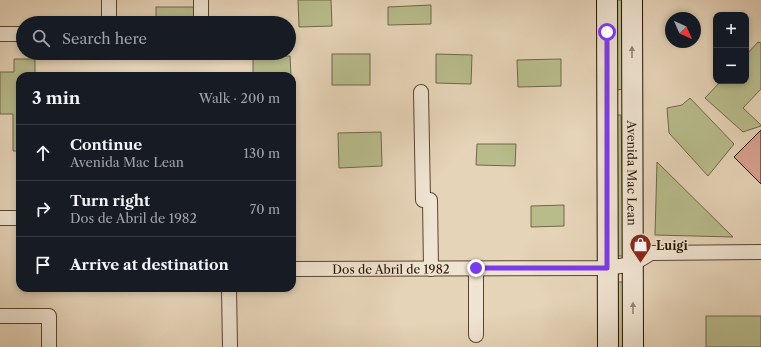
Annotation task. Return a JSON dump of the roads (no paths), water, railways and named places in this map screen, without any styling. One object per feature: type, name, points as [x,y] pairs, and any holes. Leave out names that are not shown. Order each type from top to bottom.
[{"type":"main road","points":[[607,0],[608,347]]},
{"type":"main road","name":"Avenida Mac Lean","points":[[632,0],[633,347]]},
{"type":"street","points":[[109,0],[109,16]]},
{"type":"street","points":[[201,0],[201,16]]},
{"type":"street","points":[[0,34],[16,34]]},
{"type":"street","points":[[607,107],[632,91]]},
{"type":"street","points":[[421,92],[423,200],[430,200],[431,269]]},
{"type":"street","points":[[0,218],[16,218]]},
{"type":"street","points":[[633,264],[651,253],[761,252]]},
{"type":"street","name":"Dos de Abril de 1982","points":[[296,269],[607,268],[633,264]]},
{"type":"street","points":[[476,268],[476,334]]},
{"type":"street","points":[[229,292],[230,347]]},
{"type":"street","points":[[0,316],[48,316],[49,347]]},
{"type":"place","name":"Luigi","points":[[640,264]]}]
